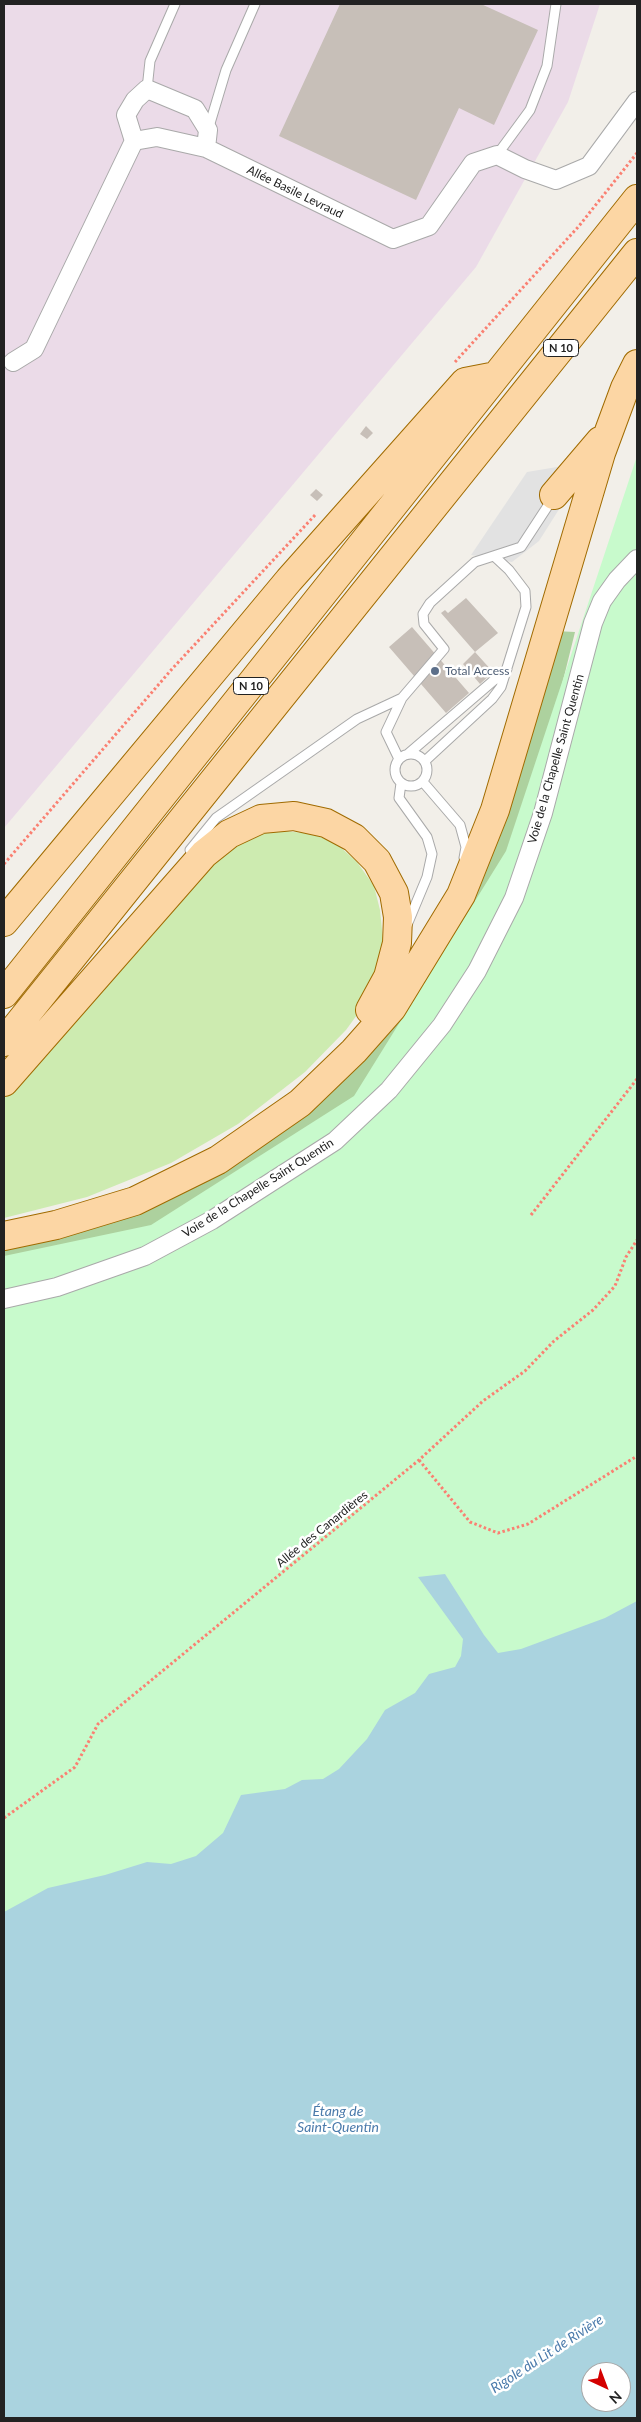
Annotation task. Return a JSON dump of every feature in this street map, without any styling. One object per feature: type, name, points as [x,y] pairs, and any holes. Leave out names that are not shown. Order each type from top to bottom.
[{"type":"main road","name":"N 10","points":[[4,994],[314,608],[637,199]]},
{"type":"main road","name":"N 10","points":[[4,1042],[637,253]]},
{"type":"main road","points":[[4,1236],[56,1225],[135,1200],[218,1160],[300,1103],[354,1051],[392,1008],[461,895],[495,810],[601,453],[637,364]]},
{"type":"main road","points":[[4,922],[289,580],[465,382],[496,376]]},
{"type":"main road","points":[[554,495],[611,428]]},
{"type":"main road","points":[[4,1082],[204,854],[230,834],[261,819],[294,816],[326,823],[354,838],[377,861],[394,893],[398,917],[397,943],[388,977],[374,1006],[334,1053],[292,1091],[214,1146],[132,1186],[59,1211],[4,1222]]},
{"type":"street","points":[[13,362],[34,349],[134,141],[126,115],[135,100],[148,89],[195,109],[208,130],[206,148]]},
{"type":"street","points":[[497,155],[525,169],[556,180],[589,166],[637,101]]},
{"type":"street","name":"Allée Basile Levraud","points":[[134,141],[158,137],[206,148],[393,239],[429,226],[473,163],[497,155]]},
{"type":"street","name":"Voie de la Chapelle Saint Quentin","points":[[4,1299],[58,1287],[154,1252],[212,1220],[336,1141],[389,1090],[442,1025],[477,972],[514,898],[543,813],[592,623],[602,601],[617,580],[637,559]]},
{"type":"lane","points":[[148,89],[150,61],[175,4]]},
{"type":"lane","points":[[208,130],[226,70],[256,4]]},
{"type":"lane","points":[[497,155],[530,110],[547,66],[556,4]]},
{"type":"lane","points":[[397,943],[427,877],[432,854],[427,837],[398,798],[401,783],[395,772],[399,759],[386,732],[402,698],[444,649],[424,624],[423,614],[430,603],[475,562],[520,547],[554,495]]},
{"type":"lane","points":[[425,761],[492,700],[501,687],[526,607],[525,591],[509,570],[494,556]]},
{"type":"lane","points":[[399,759],[408,754],[507,668]]},
{"type":"lane","points":[[186,855],[216,818],[357,719],[402,698]]},
{"type":"lane","points":[[401,783],[412,787],[423,782],[427,773],[425,761],[418,755],[408,754]]},
{"type":"lane","points":[[423,782],[460,825],[466,847],[459,875],[461,895]]},
{"type":"lane","points":[[113,958],[144,908]]},
{"type":"path","points":[[531,1215],[637,1079]]},
{"type":"path","name":"Allée des Canardières","points":[[4,1818],[75,1767],[98,1724],[420,1460],[483,1401],[525,1371],[554,1341],[593,1310],[615,1286],[626,1257],[637,1240]]},
{"type":"path","points":[[420,1460],[470,1522],[498,1533],[528,1524],[637,1456]]},
{"type":"shaded area","points":[[4,4],[600,4],[568,102],[476,267],[4,828]]},
{"type":"shaded area","points":[[563,466],[582,473],[539,541],[512,562],[471,555],[527,472]]},
{"type":"green space","points":[[637,456],[637,2418],[4,2418],[4,1256],[151,1225],[354,1096],[506,851]]},
{"type":"green space","points":[[555,631],[575,632],[518,863],[393,1073],[217,1211],[4,1293],[4,1248],[208,1180],[410,993]]},
{"type":"green space","points":[[275,830],[313,834],[337,844],[357,862],[374,886],[380,910],[384,950],[373,993],[346,1030],[305,1072],[238,1124],[171,1163],[87,1197],[4,1218],[4,1099],[201,869],[239,841]]},
{"type":"water","name":"Étang de Saint-Quentin","points":[[445,1574],[484,1635],[498,1653],[521,1649],[605,1618],[637,1601],[637,2418],[4,2418],[4,1912],[48,1888],[105,1875],[147,1862],[171,1864],[196,1856],[223,1833],[241,1795],[285,1789],[302,1780],[323,1779],[339,1769],[367,1739],[385,1710],[415,1693],[429,1674],[455,1667],[461,1656],[463,1639],[418,1577]]},
{"type":"building","points":[[340,4],[481,4],[538,30],[494,125],[459,108],[416,200],[279,136]]},
{"type":"building","points":[[366,426],[373,433],[367,439],[360,434]]},
{"type":"building","points":[[316,489],[323,495],[317,501],[310,495]]},
{"type":"building","points":[[466,598],[498,633],[475,652],[441,613],[445,610],[448,613]]},
{"type":"building","points":[[412,627],[469,693],[446,713],[389,647]]},
{"type":"building","points":[[475,652],[493,672],[480,684],[463,664]]},
{"type":"place","name":"Total Access","points":[[435,671]]},
{"type":"water label","name":"Rigole du Lit de Rivière","points":[[547,2354]]}]
